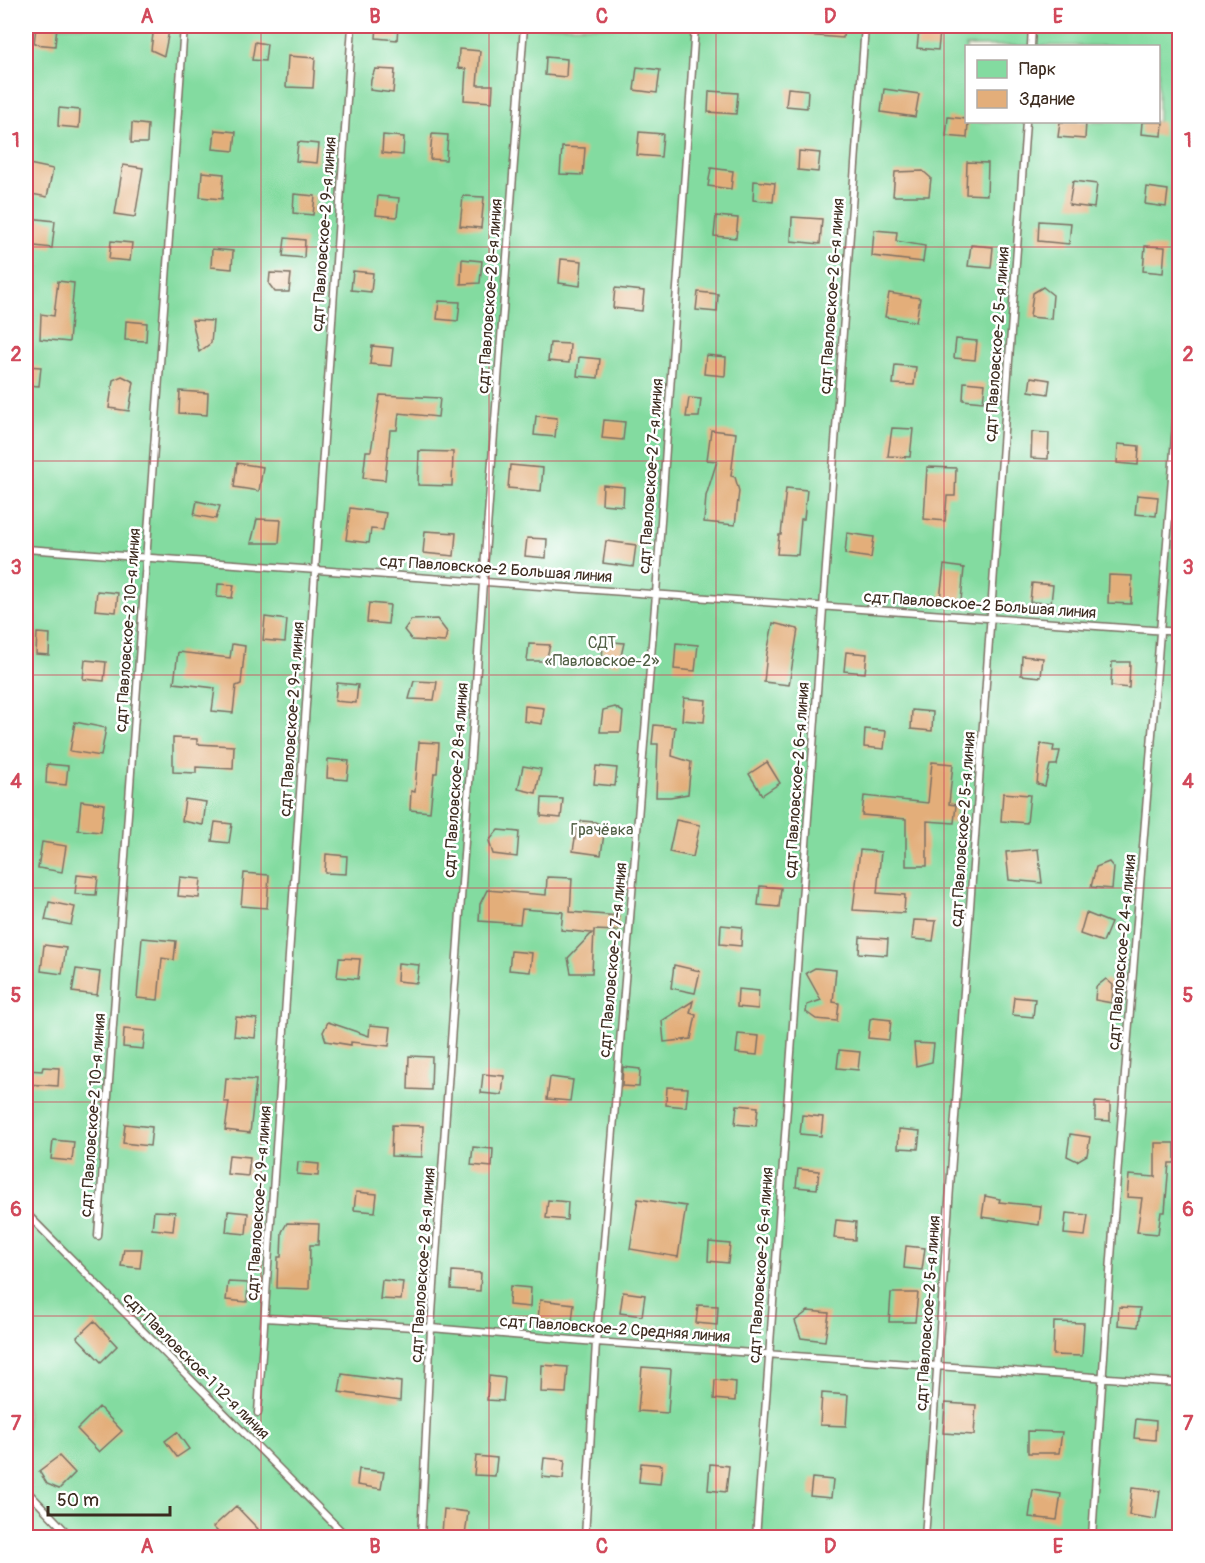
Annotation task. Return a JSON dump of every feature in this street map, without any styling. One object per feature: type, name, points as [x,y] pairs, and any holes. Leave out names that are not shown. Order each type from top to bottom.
[{"type":"lane","name":"сдт Павловское-2 10-я линия","points":[[98,1236],[184,26]]},
{"type":"lane","name":"сдт Павловское-2 9-я линия","points":[[258,1413],[352,26]]},
{"type":"lane","name":"сдт Павловское-2 8-я линия","points":[[421,1538],[431,1328],[524,26]]},
{"type":"lane","name":"сдт Павловское-2 7-я линия","points":[[585,1538],[596,1342],[656,594],[695,26]]},
{"type":"lane","name":"сдт Павловское-2 6-я линия","points":[[756,1538],[866,26]]},
{"type":"lane","points":[[1031,45],[1032,26]]},
{"type":"lane","name":"сдт Павловское-2 5-я линия","points":[[925,1538],[1026,123]]},
{"type":"lane","name":"сдт Павловское-2 4-я линия","points":[[1092,1538],[1102,1377],[1161,631],[1179,369]]},
{"type":"lane","name":"сдт Павловское-2 Большая линия","points":[[26,549],[1179,632]]},
{"type":"lane","name":"сдт Павловское-1 12-я линия","points":[[26,1213],[348,1538]]},
{"type":"lane","name":"сдт Павловское-2 Средняя линия","points":[[265,1318],[431,1328],[596,1342],[1179,1383]]},
{"type":"lane","points":[[26,1490],[72,1538]]},
{"type":"green space","name":"Грачёвка","points":[[26,26],[1179,26],[1179,1537],[26,1538]]},
{"type":"building","points":[[36,26],[57,26],[55,46],[34,44]]},
{"type":"building","points":[[154,26],[170,26],[164,56],[151,50]]},
{"type":"building","points":[[377,26],[398,26],[397,40],[376,38]]},
{"type":"building","points":[[807,26],[844,26],[843,38],[806,35]]},
{"type":"building","points":[[919,30],[940,32],[938,50],[917,48]]},
{"type":"building","points":[[255,42],[267,44],[265,61],[252,60]]},
{"type":"building","points":[[459,49],[480,51],[477,85],[493,85],[492,102],[464,100],[466,69],[458,68]]},
{"type":"building","points":[[288,56],[315,58],[313,88],[286,87]]},
{"type":"building","points":[[546,57],[567,59],[566,77],[545,75]]},
{"type":"building","points":[[637,67],[660,70],[657,93],[634,90]]},
{"type":"building","points":[[375,69],[395,70],[393,93],[370,90]]},
{"type":"building","points":[[788,88],[808,90],[807,108],[786,106]]},
{"type":"building","points":[[884,89],[919,94],[915,117],[881,112]]},
{"type":"building","points":[[709,91],[738,93],[736,114],[708,112]]},
{"type":"building","points":[[59,108],[80,110],[79,128],[58,126]]},
{"type":"building","points":[[948,117],[965,119],[965,123],[968,123],[967,138],[946,136]]},
{"type":"building","points":[[1163,122],[1162,136],[1141,134],[1142,123]]},
{"type":"building","points":[[132,123],[148,125],[147,143],[131,143]]},
{"type":"building","points":[[1060,123],[1086,123],[1085,139],[1058,137]]},
{"type":"building","points":[[215,130],[236,132],[234,151],[213,149]]},
{"type":"building","points":[[639,132],[663,134],[661,157],[637,155]]},
{"type":"building","points":[[432,134],[448,135],[446,160],[430,159]]},
{"type":"building","points":[[383,135],[404,137],[403,155],[382,153]]},
{"type":"building","points":[[298,142],[319,144],[317,163],[296,161]]},
{"type":"building","points":[[562,147],[585,148],[583,175],[560,174]]},
{"type":"building","points":[[799,151],[820,153],[818,172],[798,170]]},
{"type":"building","points":[[967,162],[988,163],[987,195],[966,194]]},
{"type":"building","points":[[29,164],[53,169],[47,197],[26,193]]},
{"type":"building","points":[[123,165],[143,168],[135,217],[115,214]]},
{"type":"building","points":[[711,168],[733,171],[731,189],[708,186]]},
{"type":"building","points":[[923,171],[931,178],[929,196],[893,196],[895,172]]},
{"type":"building","points":[[202,172],[224,174],[222,199],[200,197]]},
{"type":"building","points":[[754,181],[775,183],[773,202],[753,200]]},
{"type":"building","points":[[1073,181],[1097,184],[1094,208],[1069,205]]},
{"type":"building","points":[[1147,187],[1168,190],[1166,207],[1145,204]]},
{"type":"building","points":[[294,194],[315,196],[313,215],[293,213]]},
{"type":"building","points":[[378,196],[399,198],[397,217],[376,215]]},
{"type":"building","points":[[463,196],[484,197],[481,228],[460,226]]},
{"type":"building","points":[[716,216],[738,218],[736,238],[714,236]]},
{"type":"building","points":[[792,217],[822,219],[820,244],[791,241]]},
{"type":"building","points":[[29,218],[55,221],[52,248],[26,245]]},
{"type":"building","points":[[1039,221],[1071,223],[1069,244],[1038,241]]},
{"type":"building","points":[[874,230],[897,232],[896,241],[925,246],[923,262],[872,256]]},
{"type":"building","points":[[285,238],[305,240],[304,258],[283,256]]},
{"type":"building","points":[[111,241],[132,243],[130,261],[109,259]]},
{"type":"building","points":[[971,245],[993,247],[991,268],[968,266]]},
{"type":"building","points":[[1145,246],[1165,247],[1163,273],[1143,271]]},
{"type":"building","points":[[212,249],[233,251],[232,269],[211,267]]},
{"type":"building","points":[[462,259],[482,261],[480,283],[461,284]]},
{"type":"building","points":[[561,259],[582,261],[580,286],[559,283]]},
{"type":"building","points":[[353,271],[373,273],[371,292],[351,290]]},
{"type":"building","points":[[270,273],[291,274],[289,292],[275,292],[269,284]]},
{"type":"building","points":[[58,281],[74,283],[69,342],[40,339],[41,314],[54,316]]},
{"type":"building","points":[[1043,287],[1053,295],[1051,319],[1030,317],[1033,293]]},
{"type":"building","points":[[615,288],[644,291],[642,311],[613,308]]},
{"type":"building","points":[[698,292],[718,294],[717,312],[696,310]]},
{"type":"building","points":[[889,293],[920,298],[916,322],[885,317]]},
{"type":"building","points":[[439,301],[460,302],[458,321],[437,319]]},
{"type":"building","points":[[192,320],[213,321],[211,343],[199,352]]},
{"type":"building","points":[[126,321],[147,323],[146,341],[125,340]]},
{"type":"building","points":[[956,339],[977,341],[975,360],[954,358]]},
{"type":"building","points":[[550,343],[570,344],[569,363],[548,361]]},
{"type":"building","points":[[372,346],[393,348],[391,366],[370,364]]},
{"type":"building","points":[[706,355],[726,357],[725,376],[704,374]]},
{"type":"building","points":[[579,357],[600,359],[598,378],[577,376]]},
{"type":"building","points":[[895,365],[916,367],[914,385],[893,384]]},
{"type":"building","points":[[26,366],[41,367],[39,386],[26,385]]},
{"type":"building","points":[[122,376],[134,382],[129,411],[109,408],[113,380]]},
{"type":"building","points":[[1031,377],[1050,380],[1048,394],[1029,391]]},
{"type":"building","points":[[964,382],[985,384],[983,402],[963,400]]},
{"type":"building","points":[[180,391],[208,393],[207,415],[179,413]]},
{"type":"building","points":[[380,395],[440,398],[438,417],[399,413],[397,430],[390,430],[385,480],[363,478],[366,451],[371,451]]},
{"type":"building","points":[[689,398],[701,399],[699,417],[686,417]]},
{"type":"building","points":[[536,416],[557,418],[555,437],[534,435]]},
{"type":"building","points":[[604,420],[625,422],[623,440],[602,438]]},
{"type":"building","points":[[892,428],[913,429],[910,457],[888,456]]},
{"type":"building","points":[[711,430],[736,433],[731,476],[735,477],[739,491],[735,525],[704,522],[706,496],[717,461],[707,460]]},
{"type":"building","points":[[1032,432],[1049,433],[1048,459],[1031,458]]},
{"type":"building","points":[[1118,444],[1139,446],[1138,465],[1117,463]]},
{"type":"building","points":[[419,451],[453,452],[452,486],[418,485]]},
{"type":"building","points":[[237,463],[263,467],[259,491],[234,487]]},
{"type":"building","points":[[510,465],[543,468],[541,491],[508,488]]},
{"type":"building","points":[[927,467],[956,468],[955,496],[947,496],[945,521],[924,519]]},
{"type":"building","points":[[603,485],[624,487],[623,506],[602,504]]},
{"type":"building","points":[[786,488],[807,490],[804,519],[801,519],[798,555],[777,554]]},
{"type":"building","points":[[1137,495],[1158,497],[1156,516],[1135,514]]},
{"type":"building","points":[[197,501],[220,506],[216,519],[194,515]]},
{"type":"building","points":[[350,508],[386,513],[383,530],[371,529],[369,543],[346,540]]},
{"type":"building","points":[[257,519],[281,520],[279,543],[251,543]]},
{"type":"building","points":[[425,531],[456,533],[454,556],[423,553]]},
{"type":"building","points":[[847,533],[874,537],[871,558],[845,554]]},
{"type":"building","points":[[527,538],[547,539],[546,558],[525,556]]},
{"type":"building","points":[[606,541],[636,545],[633,567],[603,563]]},
{"type":"building","points":[[944,565],[964,568],[961,601],[940,599]]},
{"type":"building","points":[[1109,575],[1132,576],[1131,604],[1108,603]]},
{"type":"building","points":[[1032,583],[1053,585],[1051,603],[1030,602]]},
{"type":"building","points":[[218,584],[234,585],[232,598],[217,597]]},
{"type":"building","points":[[97,591],[118,593],[116,612],[95,610]]},
{"type":"building","points":[[369,603],[390,605],[388,624],[367,622]]},
{"type":"building","points":[[265,617],[287,620],[285,642],[263,640]]},
{"type":"building","points":[[437,619],[447,632],[445,642],[412,640],[404,630],[411,620]]},
{"type":"building","points":[[773,623],[798,629],[789,685],[764,682]]},
{"type":"building","points":[[37,633],[50,634],[49,655],[36,654]]},
{"type":"building","points":[[603,641],[624,643],[619,665],[602,662]]},
{"type":"building","points":[[676,643],[698,645],[695,671],[674,669]]},
{"type":"building","points":[[232,644],[245,646],[241,684],[236,686],[233,713],[212,711],[215,688],[174,683],[178,652],[230,658]]},
{"type":"building","points":[[529,644],[550,645],[546,661],[527,661]]},
{"type":"building","points":[[846,652],[867,654],[865,673],[844,671]]},
{"type":"building","points":[[1022,656],[1043,658],[1041,677],[1021,675]]},
{"type":"building","points":[[85,660],[106,662],[104,681],[83,679]]},
{"type":"building","points":[[1112,662],[1130,662],[1129,688],[1111,686]]},
{"type":"building","points":[[414,681],[437,682],[434,700],[409,699]]},
{"type":"building","points":[[337,683],[358,685],[356,703],[335,701]]},
{"type":"building","points":[[684,698],[706,700],[704,722],[682,720]]},
{"type":"building","points":[[525,706],[544,708],[542,724],[524,721]]},
{"type":"building","points":[[615,707],[623,712],[621,732],[600,732],[603,710]]},
{"type":"building","points":[[912,710],[933,712],[932,731],[911,729]]},
{"type":"building","points":[[75,722],[106,728],[101,756],[70,751]]},
{"type":"building","points":[[654,725],[675,727],[672,756],[691,762],[688,794],[656,797],[658,744],[652,744]]},
{"type":"building","points":[[865,729],[886,731],[884,749],[864,747]]},
{"type":"building","points":[[173,738],[197,739],[197,744],[234,746],[233,769],[196,767],[196,773],[173,772]]},
{"type":"building","points":[[419,742],[439,743],[437,773],[434,773],[430,812],[410,810],[411,791],[415,792]]},
{"type":"building","points":[[1041,744],[1054,746],[1053,751],[1060,751],[1057,765],[1050,765],[1045,786],[1037,784]]},
{"type":"building","points":[[328,759],[349,761],[347,780],[327,778]]},
{"type":"building","points":[[767,762],[780,783],[762,795],[749,774]]},
{"type":"building","points":[[932,762],[953,764],[949,804],[956,805],[954,823],[927,821],[927,866],[906,866],[906,819],[862,815],[864,796],[928,803]]},
{"type":"building","points":[[47,764],[68,766],[66,785],[46,783]]},
{"type":"building","points":[[523,766],[541,769],[536,793],[518,789]]},
{"type":"building","points":[[596,766],[617,768],[615,786],[594,784]]},
{"type":"building","points":[[1003,793],[1030,795],[1027,823],[1001,821]]},
{"type":"building","points":[[542,798],[563,799],[561,818],[541,816]]},
{"type":"building","points":[[185,799],[206,802],[203,825],[182,821]]},
{"type":"building","points":[[81,801],[104,804],[101,832],[78,830]]},
{"type":"building","points":[[676,820],[700,825],[693,857],[669,852]]},
{"type":"building","points":[[582,821],[595,822],[605,827],[601,855],[573,851],[577,826]]},
{"type":"building","points":[[215,822],[232,824],[229,843],[212,841]]},
{"type":"building","points":[[498,830],[519,832],[517,857],[493,854],[489,841]]},
{"type":"building","points":[[42,842],[66,846],[62,872],[38,868]]},
{"type":"building","points":[[1038,849],[1042,883],[1009,880],[1006,852]]},
{"type":"building","points":[[860,850],[881,852],[877,893],[905,895],[904,913],[853,910]]},
{"type":"building","points":[[326,854],[347,856],[346,874],[325,873]]},
{"type":"building","points":[[1109,862],[1114,868],[1112,889],[1091,887],[1096,867]]},
{"type":"building","points":[[244,873],[269,875],[267,908],[241,906]]},
{"type":"building","points":[[77,875],[98,877],[96,895],[75,894]]},
{"type":"building","points":[[180,877],[201,879],[199,898],[178,896]]},
{"type":"building","points":[[547,877],[572,878],[570,912],[619,916],[618,931],[594,930],[592,973],[571,973],[568,958],[592,933],[561,930],[563,912],[522,909],[520,924],[479,921],[480,904],[487,890],[546,895]]},
{"type":"building","points":[[760,886],[781,888],[779,907],[758,905]]},
{"type":"building","points":[[49,902],[75,907],[71,925],[45,920]]},
{"type":"building","points":[[1086,913],[1111,923],[1103,942],[1080,934]]},
{"type":"building","points":[[914,920],[936,921],[933,941],[912,939]]},
{"type":"building","points":[[721,925],[742,927],[741,946],[720,944]]},
{"type":"building","points":[[860,937],[888,939],[887,955],[859,953]]},
{"type":"building","points":[[142,938],[176,941],[174,960],[162,958],[158,1000],[137,998]]},
{"type":"building","points":[[44,945],[66,948],[62,974],[41,971]]},
{"type":"building","points":[[511,951],[532,953],[530,972],[509,970]]},
{"type":"building","points":[[339,958],[360,959],[358,979],[337,977]]},
{"type":"building","points":[[398,963],[419,965],[417,983],[397,981]]},
{"type":"building","points":[[674,965],[700,971],[695,993],[671,988]]},
{"type":"building","points":[[815,968],[836,970],[833,1002],[839,1003],[837,1021],[816,1019],[806,1012],[807,1005],[821,1000],[806,973]]},
{"type":"building","points":[[76,969],[100,972],[97,995],[72,992]]},
{"type":"building","points":[[1106,979],[1113,985],[1112,1003],[1095,1000],[1096,987]]},
{"type":"building","points":[[738,989],[759,991],[758,1009],[737,1007]]},
{"type":"building","points":[[1014,997],[1035,999],[1033,1017],[1012,1015]]},
{"type":"building","points":[[693,1001],[690,1013],[696,1015],[691,1039],[664,1042],[662,1021]]},
{"type":"building","points":[[236,1017],[257,1019],[255,1038],[234,1036]]},
{"type":"building","points":[[870,1019],[891,1020],[889,1040],[868,1038]]},
{"type":"building","points":[[328,1022],[369,1036],[370,1025],[391,1027],[389,1046],[351,1042],[351,1045],[326,1041],[323,1032]]},
{"type":"building","points":[[124,1029],[145,1031],[143,1049],[123,1047]]},
{"type":"building","points":[[738,1034],[759,1036],[757,1055],[736,1053]]},
{"type":"building","points":[[914,1043],[934,1044],[932,1062],[916,1066]]},
{"type":"building","points":[[839,1050],[860,1052],[858,1070],[837,1068]]},
{"type":"building","points":[[409,1056],[432,1057],[431,1090],[408,1089]]},
{"type":"building","points":[[43,1067],[59,1068],[58,1086],[26,1084],[27,1070],[42,1071]]},
{"type":"building","points":[[623,1067],[640,1069],[639,1087],[622,1086]]},
{"type":"building","points":[[483,1074],[504,1076],[502,1095],[481,1093]]},
{"type":"building","points":[[550,1077],[573,1080],[570,1101],[547,1099]]},
{"type":"building","points":[[226,1078],[256,1080],[250,1133],[225,1130],[229,1102],[224,1102]]},
{"type":"building","points":[[667,1087],[688,1088],[686,1107],[666,1105]]},
{"type":"building","points":[[1095,1102],[1110,1103],[1110,1121],[1095,1120]]},
{"type":"building","points":[[737,1105],[758,1107],[756,1126],[735,1124]]},
{"type":"building","points":[[802,1115],[823,1117],[821,1136],[800,1134]]},
{"type":"building","points":[[125,1124],[152,1127],[150,1146],[123,1143]]},
{"type":"building","points":[[392,1125],[423,1126],[422,1157],[391,1156]]},
{"type":"building","points":[[899,1129],[920,1131],[918,1149],[898,1148]]},
{"type":"building","points":[[1070,1134],[1090,1137],[1087,1155],[1077,1161],[1067,1156]]},
{"type":"building","points":[[53,1140],[74,1142],[72,1161],[51,1159]]},
{"type":"building","points":[[1155,1143],[1175,1143],[1175,1163],[1169,1163],[1165,1212],[1161,1212],[1158,1234],[1137,1232],[1142,1198],[1127,1197],[1129,1175],[1155,1177]]},
{"type":"building","points":[[473,1147],[493,1149],[492,1167],[471,1165]]},
{"type":"building","points":[[229,1155],[250,1157],[248,1176],[227,1174]]},
{"type":"building","points":[[298,1162],[319,1164],[318,1176],[297,1174]]},
{"type":"building","points":[[798,1169],[819,1171],[817,1189],[796,1187]]},
{"type":"building","points":[[356,1192],[377,1194],[375,1212],[354,1210]]},
{"type":"building","points":[[985,1196],[1000,1199],[999,1202],[1041,1206],[1039,1225],[982,1217]]},
{"type":"building","points":[[638,1199],[686,1206],[678,1257],[630,1249]]},
{"type":"building","points":[[548,1200],[568,1202],[567,1220],[546,1218]]},
{"type":"building","points":[[154,1211],[175,1212],[173,1231],[152,1229]]},
{"type":"building","points":[[228,1211],[248,1213],[246,1234],[226,1232]]},
{"type":"building","points":[[1066,1213],[1088,1215],[1085,1236],[1064,1234]]},
{"type":"building","points":[[836,1220],[856,1222],[855,1240],[834,1238]]},
{"type":"building","points":[[287,1223],[319,1224],[318,1245],[310,1245],[309,1289],[277,1288],[278,1257],[281,1257],[282,1232]]},
{"type":"building","points":[[709,1242],[730,1244],[728,1263],[708,1261]]},
{"type":"building","points":[[906,1246],[925,1248],[922,1270],[904,1268]]},
{"type":"building","points":[[124,1249],[142,1249],[140,1268],[121,1266]]},
{"type":"building","points":[[452,1271],[481,1273],[480,1291],[451,1289]]},
{"type":"building","points":[[382,1280],[403,1282],[401,1300],[380,1299]]},
{"type":"building","points":[[228,1282],[248,1283],[247,1302],[226,1300]]},
{"type":"building","points":[[510,1286],[531,1288],[530,1307],[509,1305]]},
{"type":"building","points":[[623,1292],[645,1295],[642,1316],[620,1313]]},
{"type":"building","points":[[891,1293],[918,1293],[915,1322],[889,1322]]},
{"type":"building","points":[[540,1300],[574,1304],[572,1322],[538,1319]]},
{"type":"building","points":[[698,1305],[718,1306],[717,1325],[696,1323]]},
{"type":"building","points":[[1119,1307],[1140,1308],[1138,1327],[1118,1325]]},
{"type":"building","points":[[808,1311],[829,1313],[825,1341],[801,1338],[795,1321]]},
{"type":"building","points":[[94,1321],[117,1346],[101,1362],[77,1337]]},
{"type":"building","points":[[1054,1322],[1084,1323],[1082,1356],[1053,1355]]},
{"type":"building","points":[[542,1365],[568,1367],[566,1393],[541,1392]]},
{"type":"building","points":[[642,1367],[671,1369],[668,1413],[638,1411]]},
{"type":"building","points":[[342,1374],[401,1382],[400,1401],[339,1392]]},
{"type":"building","points":[[489,1376],[505,1378],[503,1401],[487,1400]]},
{"type":"building","points":[[715,1380],[736,1382],[735,1401],[714,1399]]},
{"type":"building","points":[[822,1393],[848,1395],[846,1426],[820,1425]]},
{"type":"building","points":[[945,1403],[976,1405],[974,1435],[943,1433]]},
{"type":"building","points":[[99,1407],[122,1431],[99,1452],[77,1429]]},
{"type":"building","points":[[1136,1419],[1156,1421],[1155,1440],[1134,1438]]},
{"type":"building","points":[[1028,1431],[1062,1432],[1059,1453],[1028,1453]]},
{"type":"building","points":[[177,1432],[189,1449],[177,1457],[165,1441]]},
{"type":"building","points":[[59,1456],[75,1473],[59,1489],[47,1484],[39,1471]]},
{"type":"building","points":[[476,1456],[497,1458],[495,1476],[474,1475]]},
{"type":"building","points":[[544,1458],[565,1460],[563,1479],[542,1477]]},
{"type":"building","points":[[641,1463],[662,1465],[660,1484],[639,1482]]},
{"type":"building","points":[[710,1464],[729,1466],[726,1492],[708,1490]]},
{"type":"building","points":[[359,1469],[384,1472],[381,1489],[357,1485]]},
{"type":"building","points":[[812,1478],[833,1480],[831,1498],[810,1496]]},
{"type":"building","points":[[1132,1488],[1160,1491],[1156,1519],[1129,1515]]},
{"type":"building","points":[[1033,1490],[1061,1494],[1057,1520],[1029,1517]]},
{"type":"building","points":[[236,1506],[258,1529],[249,1538],[224,1538],[213,1527]]},
{"type":"building","points":[[444,1509],[468,1512],[465,1536],[442,1533]]},
{"type":"park label","name":"СДТ «Павловское-2»","points":[[602,652]]}]
